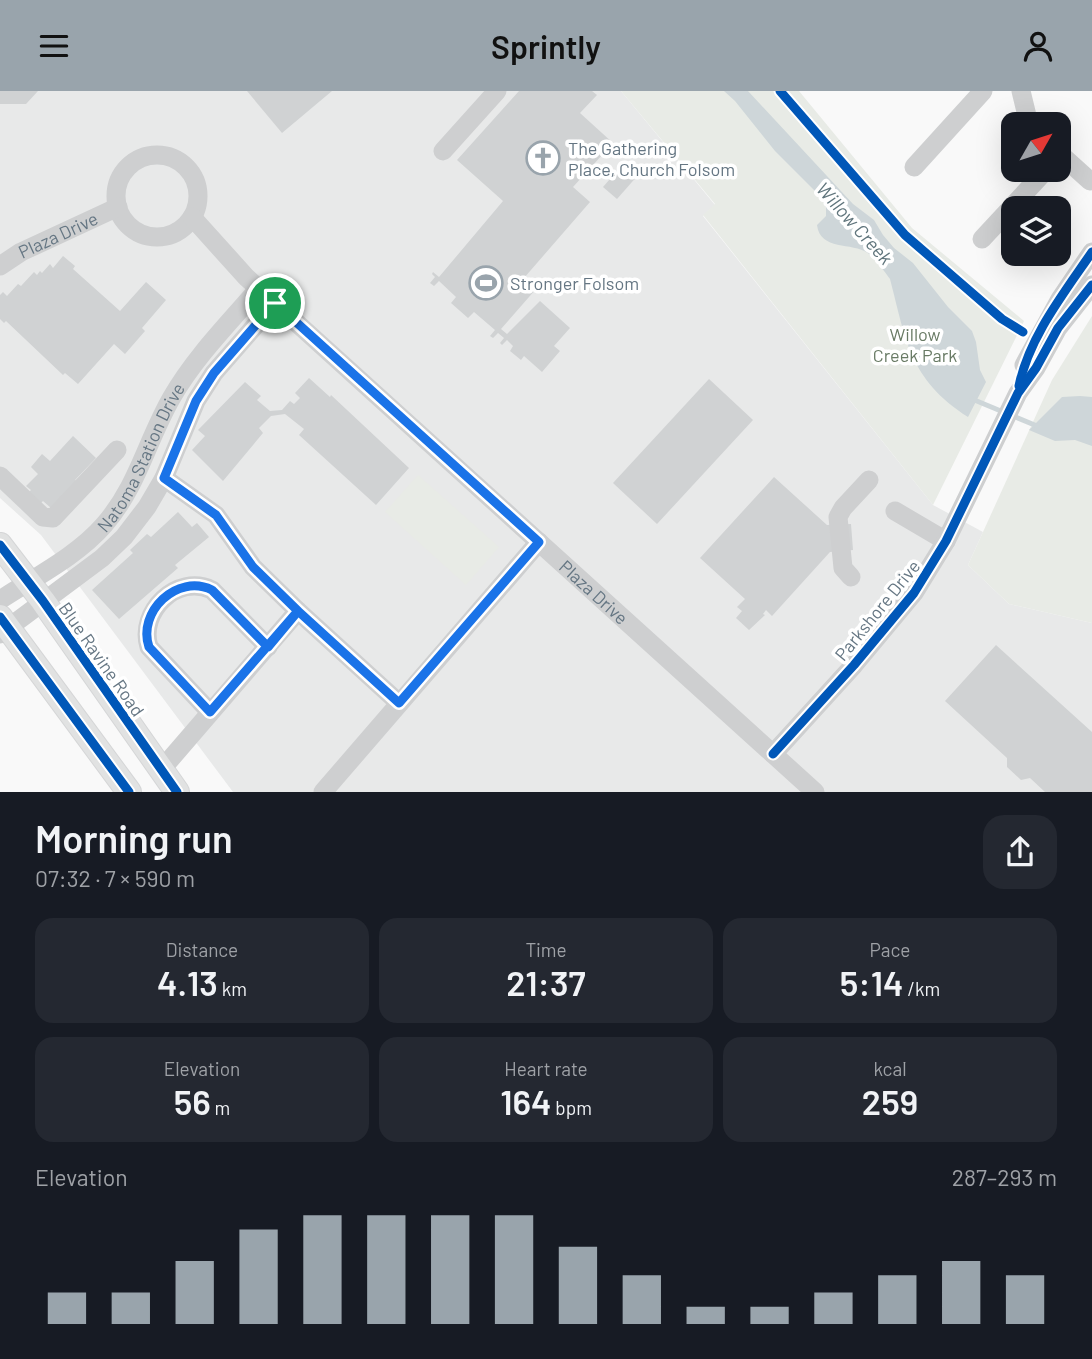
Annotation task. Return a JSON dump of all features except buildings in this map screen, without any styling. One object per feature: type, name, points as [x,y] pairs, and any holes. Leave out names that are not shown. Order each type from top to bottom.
[{"type":"main road","name":"Blue Ravine Road","points":[[0,545],[177,792]]},
{"type":"main road","points":[[3,626],[129,792]]},
{"type":"street","points":[[443,151],[497,91]]},
{"type":"street","points":[[914,167],[983,91]]},
{"type":"street","points":[[1021,91],[1026,112]]},
{"type":"street","name":"Plaza Drive","points":[[163,155],[176,159],[194,178],[198,191],[197,205],[192,217],[183,227],[158,237],[133,229],[118,207],[116,194],[119,180],[136,160],[146,156],[163,155]]},
{"type":"street","points":[[1071,164],[1090,181]]},
{"type":"street","points":[[982,239],[1035,182]]},
{"type":"street","name":"Plaza Drive","points":[[0,266],[21,252],[118,207]]},
{"type":"street","name":"Plaza Drive","points":[[192,217],[246,277],[815,792]]},
{"type":"street","name":"Parkshore Drive","points":[[1018,393],[1023,366],[1037,339],[1092,252]]},
{"type":"street","name":"Parkshore Drive","points":[[773,754],[914,593],[946,541],[1018,393],[1036,369],[1058,328],[1092,285]]},
{"type":"street","name":"Natoma Station Drive","points":[[3,626],[103,526],[122,502],[136,478],[172,398],[185,377],[259,288]]},
{"type":"street","name":"Natoma Station Drive","points":[[0,600],[35,592],[102,558],[124,537],[147,507],[164,478],[196,401],[214,373],[275,303]]},
{"type":"street","points":[[0,476],[43,517],[53,518],[117,450]]},
{"type":"street","points":[[164,478],[216,515],[253,567],[399,703]]},
{"type":"street","points":[[851,577],[843,568],[838,517],[869,480]]},
{"type":"street","points":[[895,511],[946,541]]},
{"type":"street","points":[[323,792],[539,542]]},
{"type":"street","points":[[210,712],[149,647],[146,640],[150,617],[162,599],[180,589],[206,587],[268,647]]},
{"type":"street","points":[[161,771],[298,611]]},
{"type":"shaded area","points":[[0,91],[621,91],[715,205],[703,216],[933,505],[983,532],[968,565],[1009,604],[1092,623],[1092,792],[233,792],[41,535],[0,498]]},
{"type":"green space","name":"Willow Creek Park","points":[[621,91],[799,91],[912,228],[1024,321],[933,505],[703,215],[715,204]]},
{"type":"green space","points":[[1092,316],[1092,623],[1009,604],[968,565],[1052,380]]},
{"type":"green space","points":[[418,475],[499,547],[466,585],[385,512]]},
{"type":"water","points":[[724,91],[748,91],[853,204],[874,220],[894,248],[913,263],[948,307],[972,331],[980,370],[986,382],[968,417],[948,403],[922,373],[906,339],[890,279],[883,269],[868,253],[824,239],[817,225],[826,216],[826,207],[821,197],[775,151]]},
{"type":"water","points":[[1062,397],[1092,397],[1092,446],[1075,440],[1055,441],[1029,430]]},
{"type":"waterway","name":"Willow Creek","points":[[972,399],[1037,426]]},
{"type":"cycle path","points":[[780,91],[905,235],[1002,319],[1023,332]]},
{"type":"cycle path","points":[[1019,386],[1039,333],[1092,252]]},
{"type":"cycle path","points":[[773,754],[854,665],[914,593],[946,541],[1018,393],[1036,368],[1058,328],[1092,285]]},
{"type":"cycle path","points":[[0,545],[43,601],[177,792]]},
{"type":"cycle path","points":[[0,617],[129,792]]},
{"type":"place","name":"The Gathering Place, Church Folsom","points":[[543,158]]},
{"type":"place","name":"Stronger Folsom","points":[[486,283]]},
{"type":"route","points":[[275,303],[214,373],[196,401],[164,478],[216,515],[253,567],[298,611],[260,658],[210,712],[155,656],[146,640],[150,617],[162,599],[180,589],[206,587],[268,647],[298,611],[399,703],[539,542],[275,303]]}]
